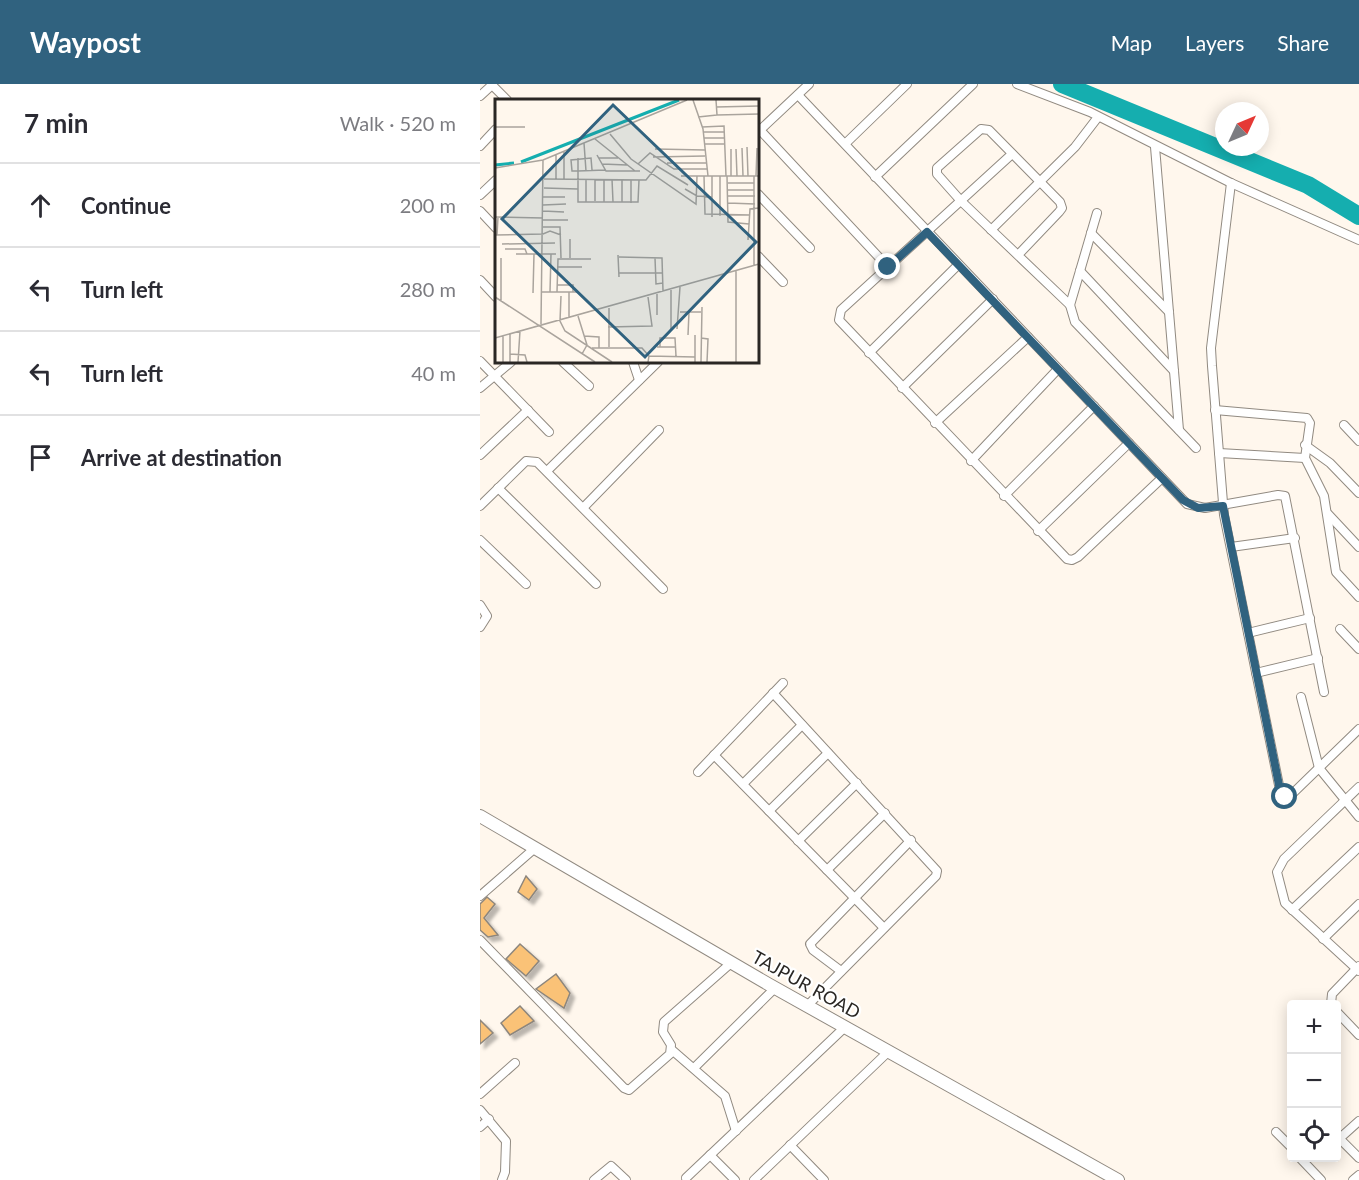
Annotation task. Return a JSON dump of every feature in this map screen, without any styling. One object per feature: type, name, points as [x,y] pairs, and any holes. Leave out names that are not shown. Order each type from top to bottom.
[{"type":"main road","name":"TAJPUR ROAD","points":[[482,820],[845,1028],[1118,1180]]},
{"type":"street","points":[[480,96],[491,84],[506,99]]},
{"type":"street","points":[[809,84],[759,131],[888,267]]},
{"type":"street","points":[[846,143],[907,84]]},
{"type":"street","points":[[875,177],[973,84]]},
{"type":"street","points":[[1017,84],[1098,117],[1231,183],[1359,240]]},
{"type":"street","points":[[798,95],[1162,478],[1192,506],[1223,506],[1278,495],[1285,496],[1324,692]]},
{"type":"street","points":[[991,230],[1075,147],[1098,117]]},
{"type":"street","points":[[1018,255],[1062,208],[1060,202],[985,129],[940,166],[937,174],[961,201],[991,230],[1070,304],[1075,322],[1196,447]]},
{"type":"street","points":[[480,146],[495,130]]},
{"type":"street","points":[[1155,147],[1179,430]]},
{"type":"street","points":[[1012,154],[841,310],[838,316],[869,353],[970,461],[1067,559],[1072,560],[1162,478]]},
{"type":"street","points":[[480,195],[495,181]]},
{"type":"street","points":[[1231,183],[1211,348],[1215,410],[1223,506],[1281,795],[1289,796],[1359,729]]},
{"type":"street","points":[[759,195],[810,248]]},
{"type":"street","points":[[480,211],[495,227]]},
{"type":"street","points":[[1070,304],[1097,213]]},
{"type":"street","points":[[1091,233],[1169,312]]},
{"type":"street","points":[[759,257],[783,282]]},
{"type":"street","points":[[869,353],[958,265]]},
{"type":"street","points":[[1080,271],[1174,371]]},
{"type":"street","points":[[480,280],[495,296]]},
{"type":"street","points":[[902,388],[993,299]]},
{"type":"street","points":[[935,423],[1028,337]]},
{"type":"street","points":[[480,360],[549,432]]},
{"type":"street","points":[[480,388],[510,363]]},
{"type":"street","points":[[564,363],[589,386]]},
{"type":"street","points":[[633,363],[639,380]]},
{"type":"street","points":[[547,471],[657,363]]},
{"type":"street","points":[[970,461],[1058,369]]},
{"type":"street","points":[[1004,496],[1094,406]]},
{"type":"street","points":[[480,455],[528,410]]},
{"type":"street","points":[[1215,410],[1303,417],[1310,423],[1305,445],[1305,458],[1319,484],[1327,514],[1336,572],[1359,597]]},
{"type":"street","points":[[1344,425],[1359,441]]},
{"type":"street","points":[[583,508],[659,430]]},
{"type":"street","points":[[1038,531],[1129,443]]},
{"type":"street","points":[[1305,445],[1330,463],[1359,493]]},
{"type":"street","points":[[1219,453],[1305,458]]},
{"type":"street","points":[[480,506],[526,461],[537,462],[663,589]]},
{"type":"street","points":[[498,488],[596,584]]},
{"type":"street","points":[[1327,514],[1359,547]]},
{"type":"street","points":[[1231,547],[1295,538]]},
{"type":"street","points":[[480,540],[526,584]]},
{"type":"street","points":[[480,604],[487,616],[480,627]]},
{"type":"street","points":[[1248,633],[1310,618]]},
{"type":"street","points":[[1340,629],[1359,649]]},
{"type":"street","points":[[1256,673],[1318,658]]},
{"type":"street","points":[[698,772],[783,683]]},
{"type":"street","points":[[773,693],[911,840],[937,871],[936,876],[807,1006]]},
{"type":"street","points":[[1301,697],[1319,768],[1359,817]]},
{"type":"street","points":[[743,783],[802,725]]},
{"type":"street","points":[[769,811],[828,753]]},
{"type":"street","points":[[714,755],[884,928]]},
{"type":"street","points":[[798,841],[857,783]]},
{"type":"street","points":[[1331,1000],[1332,993],[1358,969],[1292,910],[1281,895],[1277,872],[1279,865],[1359,787]]},
{"type":"street","points":[[826,870],[885,813]]},
{"type":"street","points":[[841,971],[813,950],[810,944],[911,840]]},
{"type":"street","points":[[1292,910],[1359,847]]},
{"type":"street","points":[[480,896],[534,848]]},
{"type":"street","points":[[1323,939],[1359,904]]},
{"type":"street","points":[[480,940],[624,1088],[633,1089],[672,1050]]},
{"type":"street","points":[[731,963],[664,1022],[663,1032],[672,1050],[695,1067],[725,1096],[736,1131]]},
{"type":"street","points":[[695,1067],[775,988]]},
{"type":"street","points":[[1341,1016],[1359,1035]]},
{"type":"street","points":[[686,1178],[845,1028]]},
{"type":"street","points":[[754,1180],[888,1052]]},
{"type":"street","points":[[480,1094],[515,1063]]},
{"type":"street","points":[[480,1110],[506,1141],[505,1172],[502,1180]]},
{"type":"street","points":[[480,1127],[489,1119]]},
{"type":"street","points":[[1341,1135],[1359,1121]]},
{"type":"street","points":[[1276,1132],[1287,1143]]},
{"type":"street","points":[[1341,1140],[1359,1158]]},
{"type":"street","points":[[790,1145],[824,1180]]},
{"type":"street","points":[[710,1155],[735,1180]]},
{"type":"street","points":[[1304,1162],[1321,1180]]},
{"type":"street","points":[[594,1180],[610,1166],[626,1180]]},
{"type":"street","points":[[1353,1180],[1359,1175]]},
{"type":"building","points":[[526,876],[537,889],[529,900],[518,892]]},
{"type":"building","points":[[487,897],[495,904],[484,918],[498,935],[488,937],[480,930],[480,904]]},
{"type":"building","points":[[520,944],[539,961],[526,976],[506,959]]},
{"type":"building","points":[[556,974],[570,993],[564,1008],[536,989]]},
{"type":"building","points":[[520,1006],[534,1021],[510,1035],[501,1023]]},
{"type":"building","points":[[480,1020],[493,1033],[480,1044]]},
{"type":"waterway","points":[[1062,84],[1308,185],[1359,216]]},
{"type":"route","points":[[888,267],[927,232],[1187,504],[1198,508],[1223,506],[1281,795],[1285,797]]}]
